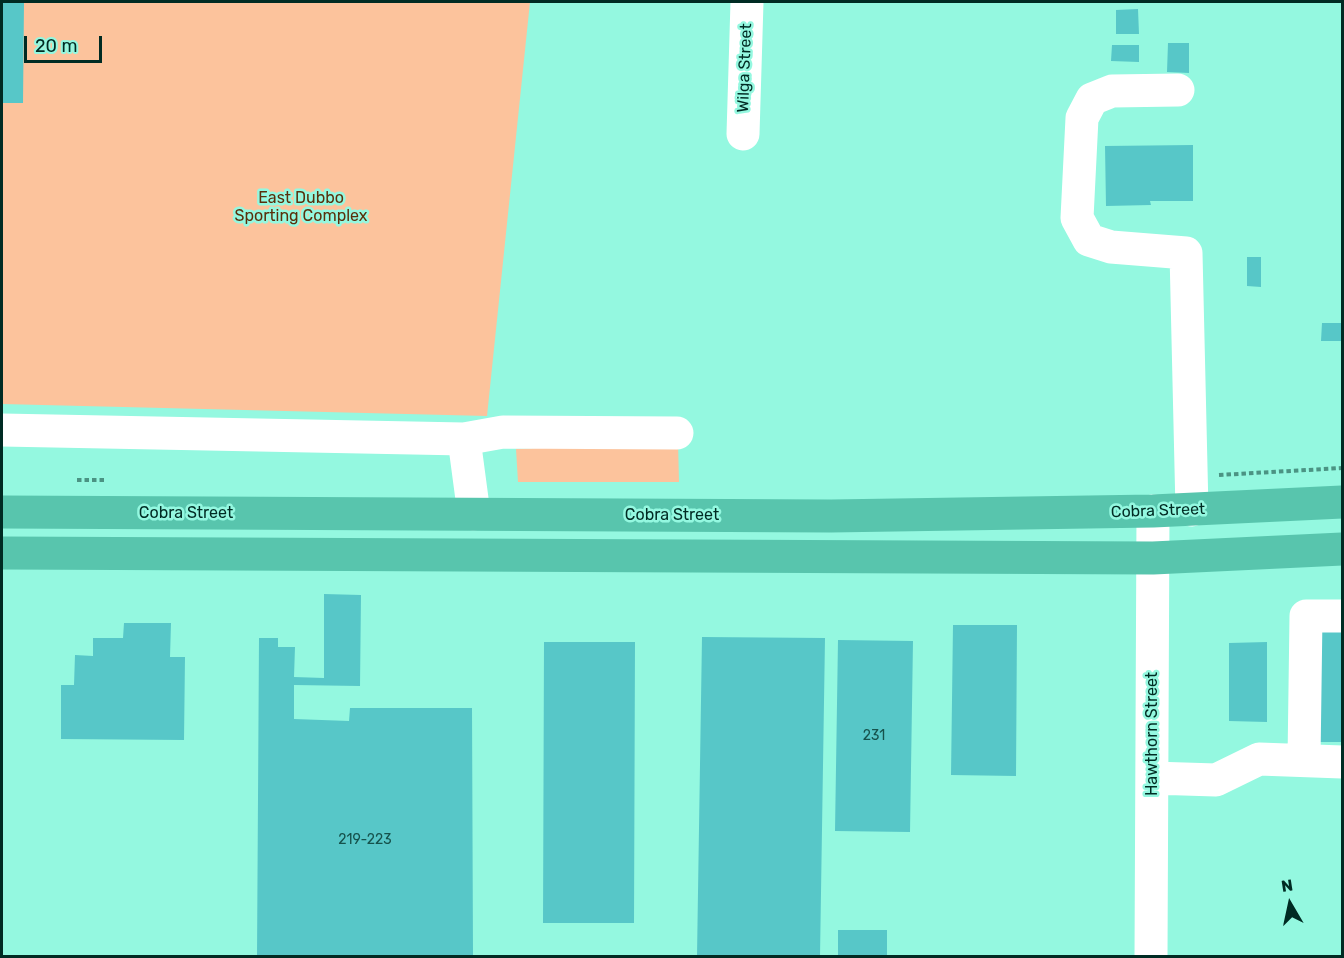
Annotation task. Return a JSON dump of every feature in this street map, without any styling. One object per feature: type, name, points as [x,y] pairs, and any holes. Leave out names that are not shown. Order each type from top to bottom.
[{"type":"highway","name":"Cobra Street","points":[[2,512],[831,516],[1192,510],[1342,502]]},
{"type":"highway","points":[[2,553],[1153,558],[1342,549]]},
{"type":"street","name":"Wilga Street","points":[[742,134],[747,2]]},
{"type":"street","points":[[1179,90],[1112,91],[1092,99],[1082,118],[1077,218],[1089,240],[1112,248],[1186,253],[1192,510]]},
{"type":"street","points":[[2,430],[464,439],[503,432],[677,433]]},
{"type":"street","points":[[464,439],[474,514]]},
{"type":"street","name":"Hawthorn Street","points":[[1151,957],[1153,511]]},
{"type":"street","points":[[1304,760],[1306,616],[1342,616]]},
{"type":"street","points":[[1152,778],[1216,780],[1259,759],[1342,762]]},
{"type":"green space","name":"East Dubbo Sporting Complex","points":[[2,2],[530,2],[487,416],[2,404]]},
{"type":"green space","points":[[678,441],[679,482],[518,482],[516,449]]},
{"type":"building","points":[[2,2],[24,2],[23,103],[2,103]]},
{"type":"building","points":[[1138,9],[1139,34],[1116,34],[1116,10]]},
{"type":"building","points":[[1168,43],[1189,43],[1189,73],[1167,72]]},
{"type":"building","points":[[1112,45],[1139,45],[1139,62],[1111,61]]},
{"type":"building","points":[[1193,145],[1193,201],[1150,201],[1151,205],[1106,206],[1105,146]]},
{"type":"building","points":[[1247,257],[1261,257],[1261,287],[1247,286]]},
{"type":"building","points":[[1322,323],[1342,323],[1342,341],[1321,341]]},
{"type":"building","points":[[324,594],[361,595],[360,686],[294,685],[294,719],[349,721],[350,708],[472,708],[473,956],[257,956],[259,638],[278,638],[278,647],[295,647],[294,677],[324,678]]},
{"type":"building","points":[[124,623],[171,623],[170,657],[185,657],[184,740],[61,739],[61,685],[74,685],[75,655],[93,656],[93,638],[123,638]]},
{"type":"building","points":[[1321,624],[1342,624],[1342,742],[1320,742]]},
{"type":"building","points":[[953,625],[1017,625],[1016,776],[951,775]]},
{"type":"building","points":[[702,637],[825,638],[820,956],[697,956]]},
{"type":"building","points":[[838,640],[913,641],[910,832],[835,831]]},
{"type":"building","points":[[544,642],[635,642],[634,923],[543,923]]},
{"type":"building","points":[[1267,642],[1267,722],[1229,721],[1229,643]]},
{"type":"building","points":[[838,930],[887,930],[887,956],[838,956]]}]
